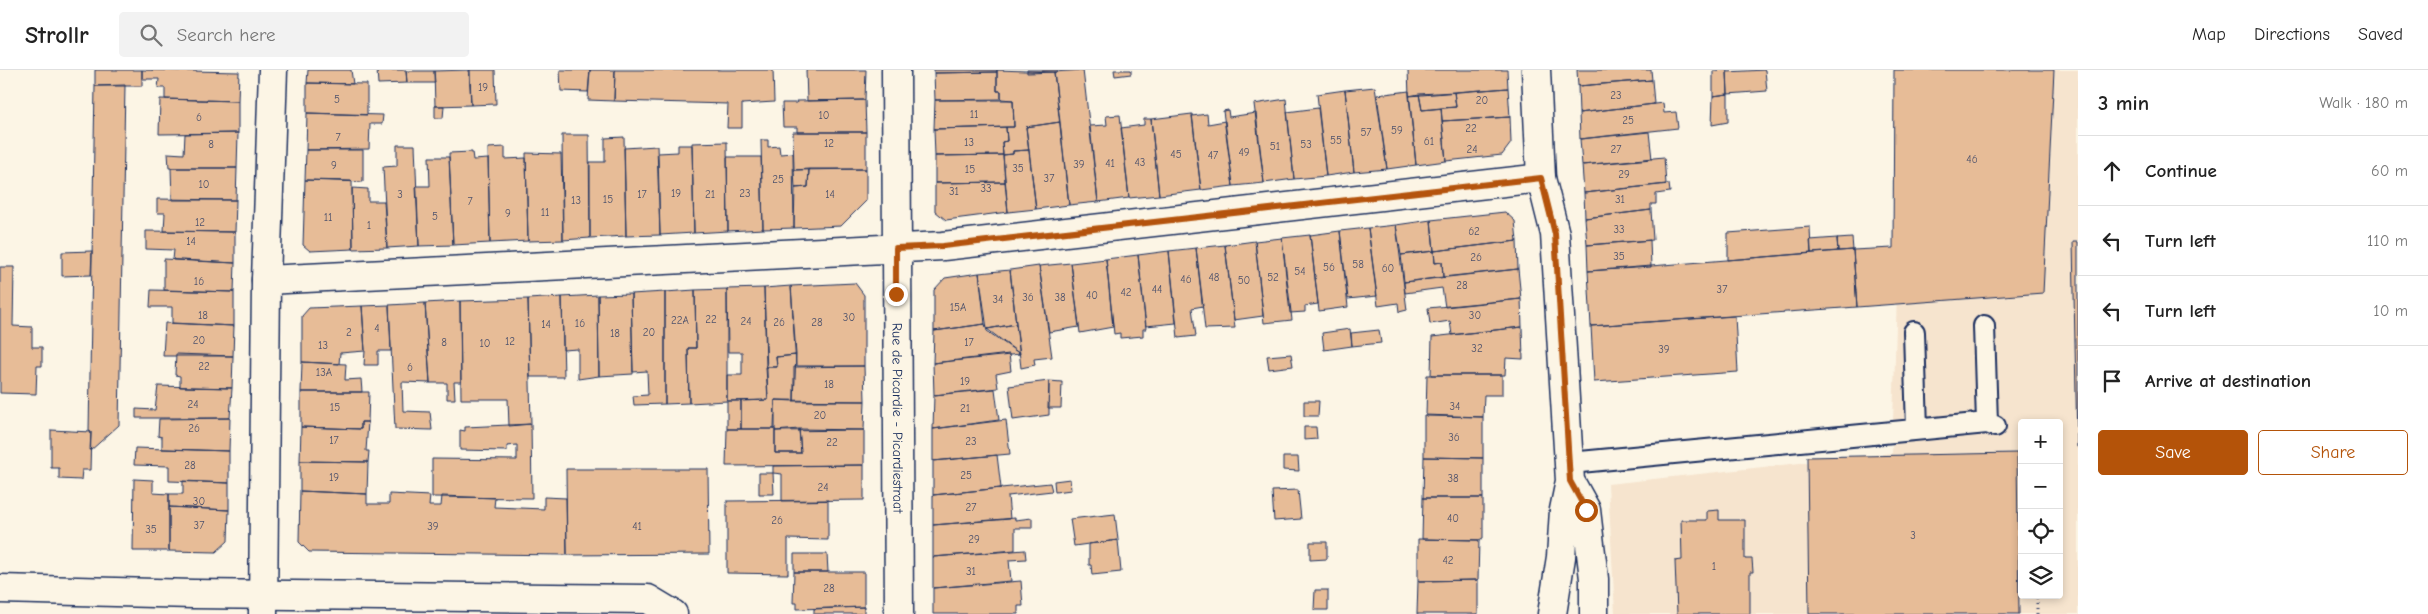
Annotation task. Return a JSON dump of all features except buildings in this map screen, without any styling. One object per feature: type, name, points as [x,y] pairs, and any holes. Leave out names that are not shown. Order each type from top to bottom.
[{"type":"street","points":[[263,604],[266,280],[273,70]]},
{"type":"street","name":"Rue de Picardie - Picardiestraat","points":[[896,70],[899,614]]},
{"type":"street","points":[[1536,70],[1541,178],[1555,234],[1570,472],[1564,510],[1561,556],[1552,614]]},
{"type":"street","points":[[266,280],[943,246],[1541,178]]},
{"type":"street","points":[[1570,472],[1586,510],[1594,579],[1594,614]]},
{"type":"street","points":[[0,589],[193,594],[263,604],[648,599],[673,614]]},
{"type":"lane","points":[[1570,472],[1916,429],[1991,424],[1984,326]]},
{"type":"lane","points":[[1914,332],[1916,429]]},
{"type":"path","points":[[2037,599],[2037,614]]},
{"type":"shaded area","points":[[1904,70],[2078,70],[2078,614],[1615,614],[1608,484],[1892,453]]},
{"type":"route","points":[[896,294],[896,248],[943,246],[1541,178],[1555,234],[1570,481],[1586,510]]}]
